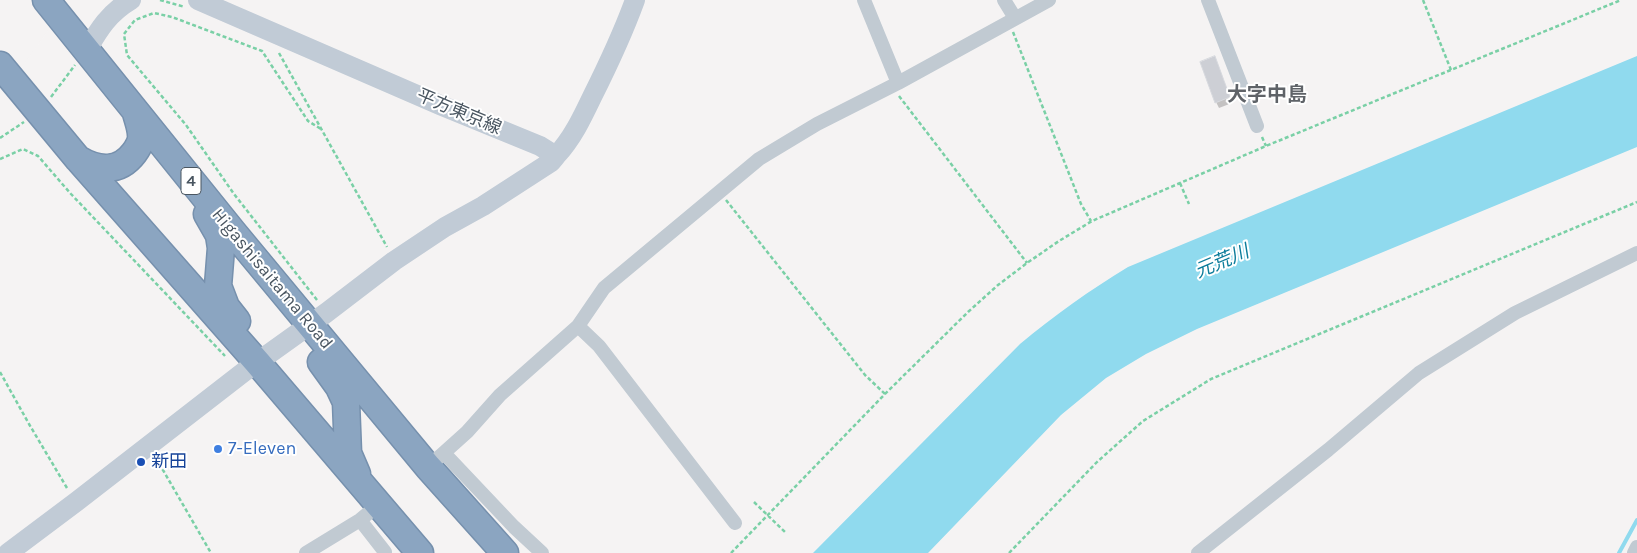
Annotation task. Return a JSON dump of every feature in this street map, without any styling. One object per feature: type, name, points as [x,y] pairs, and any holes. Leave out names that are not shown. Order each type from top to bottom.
[{"type":"highway","name":"Higashisaitama Road","points":[[46,0],[182,170],[318,319],[436,460],[496,548]]},
{"type":"highway","name":"4","points":[[0,65],[368,505],[420,553]]},
{"type":"highway","name":"4","points":[[78,159],[98,168],[111,168],[121,165],[129,159],[141,142],[141,131],[136,112]]},
{"type":"highway","name":"4","points":[[182,170],[195,196],[219,235],[218,286],[226,307],[247,335],[251,366]]},
{"type":"highway","name":"4","points":[[318,319],[310,338],[313,350],[339,387],[346,402],[348,453],[368,505]]},
{"type":"street","points":[[81,43],[97,33],[117,8],[131,0]]},
{"type":"street","name":"平方東京線","points":[[198,0],[540,146],[556,156]]},
{"type":"street","points":[[8,553],[251,366],[318,319],[394,261],[445,227],[483,206],[551,162],[566,146],[580,120],[607,67],[635,0]]},
{"type":"street","points":[[864,0],[895,85]]},
{"type":"street","points":[[1004,0],[1012,20]]},
{"type":"street","points":[[542,553],[436,460],[467,432],[500,395],[578,326],[604,288],[719,191],[759,160],[817,124],[895,85],[1049,0]]},
{"type":"street","points":[[1208,0],[1257,126]]},
{"type":"street","points":[[1198,553],[1217,547],[1419,373],[1515,313],[1637,253]]},
{"type":"street","points":[[578,326],[599,346],[735,523]]},
{"type":"street","points":[[306,553],[368,505],[385,552]]},
{"type":"street","points":[[1634,553],[1637,547]]},
{"type":"path","points":[[1423,0],[1451,70]]},
{"type":"path","points":[[731,552],[968,312],[998,285],[1027,263],[1092,222],[1180,183],[1621,0]]},
{"type":"path","points":[[318,319],[306,285],[234,194],[186,125],[127,54],[124,34],[135,20],[154,13],[172,17],[262,51],[308,121],[321,129]]},
{"type":"path","points":[[1012,20],[1082,204],[1092,222]]},
{"type":"path","points":[[282,37],[279,49],[280,54],[394,261]]},
{"type":"path","points":[[0,138],[33,105],[81,43]]},
{"type":"path","points":[[895,85],[1027,263]]},
{"type":"path","points":[[0,160],[23,149],[38,156],[232,364],[251,366]]},
{"type":"path","points":[[1180,183],[1189,204]]},
{"type":"path","points":[[719,191],[865,375],[885,394]]},
{"type":"path","points":[[1009,553],[1097,462],[1143,421],[1211,379],[1637,202]]},
{"type":"path","points":[[0,372],[76,502]]},
{"type":"path","points":[[149,446],[212,553]]},
{"type":"path","points":[[754,502],[786,533]]},
{"type":"water","name":"元荒川","points":[[1637,56],[1637,147],[1197,329],[1146,354],[1106,378],[1061,415],[928,553],[813,553],[1020,344],[1073,303],[1128,267]]},
{"type":"pier","points":[[0,0],[62,0],[66,5],[5,91],[0,84]]},
{"type":"building","points":[[1215,56],[1230,97],[1215,103],[1200,62]]},
{"type":"waterway","points":[[1619,553],[1637,520]]},
{"type":"place","name":"7-Eleven","points":[[218,449]]},
{"type":"place","name":"新田","points":[[141,462]]},
{"type":"district","name":"大字中島","points":[[1267,95]]}]
